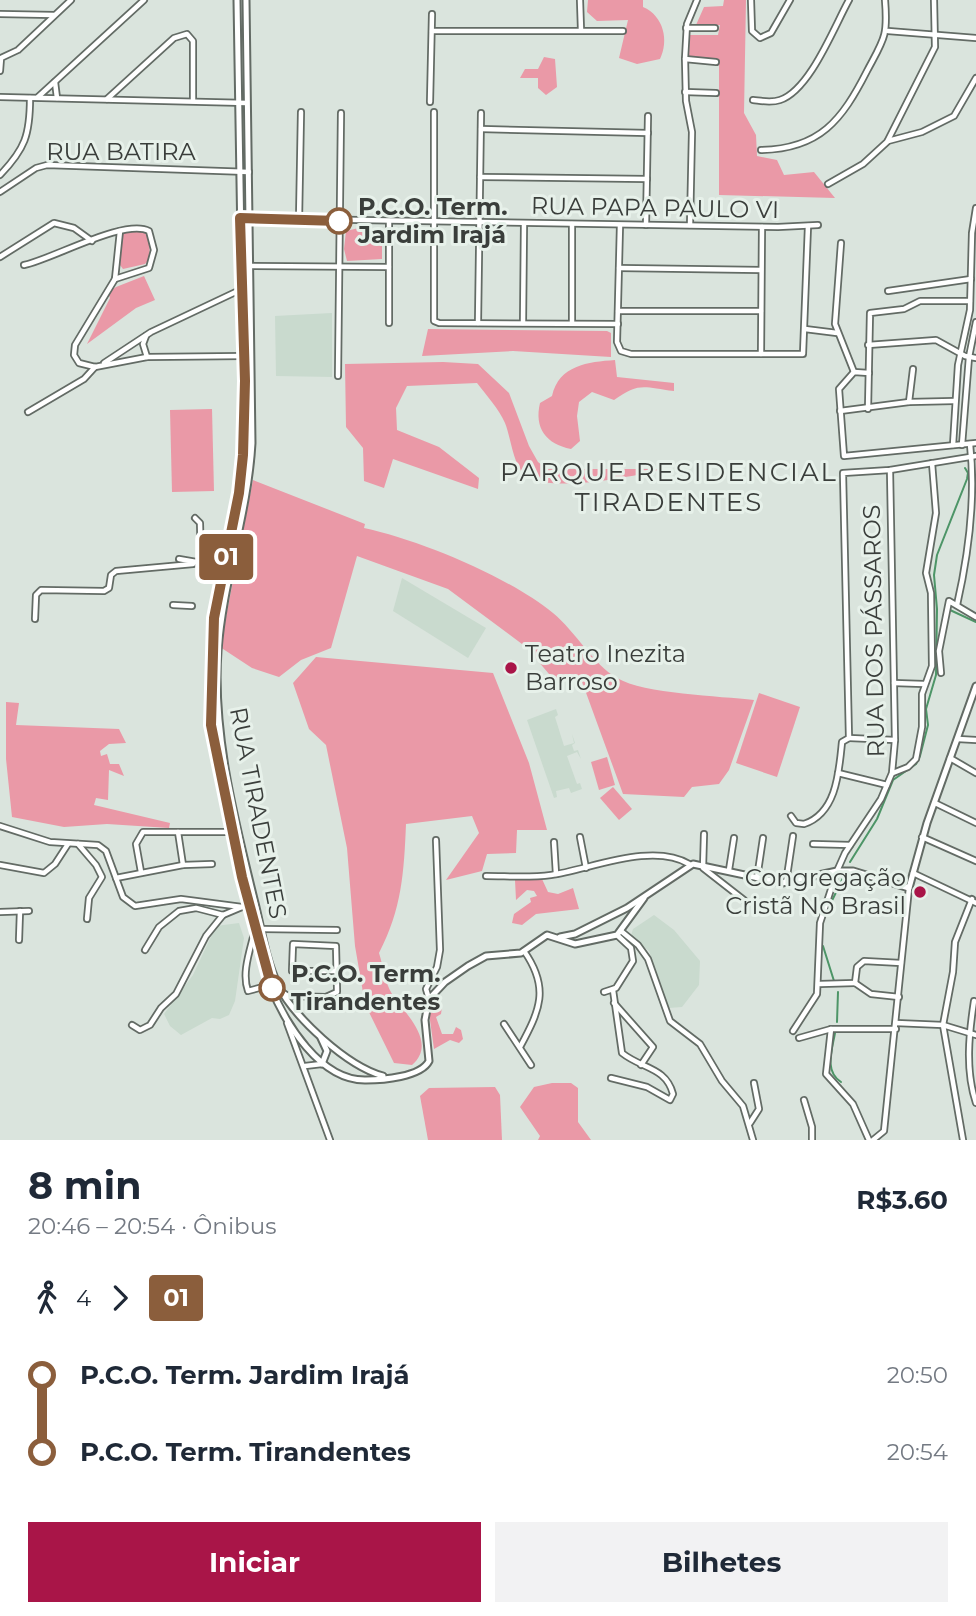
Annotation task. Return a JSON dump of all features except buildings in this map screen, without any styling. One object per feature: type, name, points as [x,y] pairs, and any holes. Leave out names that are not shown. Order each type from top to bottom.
[{"type":"street","points":[[0,71],[0,58],[18,50],[71,0]]},
{"type":"street","points":[[37,98],[144,0]]},
{"type":"street","name":"RUA TIRADENTES","points":[[237,0],[244,423],[241,481],[215,647],[219,714],[232,832],[246,905],[284,995],[317,1031],[361,1067],[386,1077]]},
{"type":"street","name":"RUA TIRADENTES","points":[[227,568],[249,484],[252,426],[246,0]]},
{"type":"street","points":[[580,0],[581,30]]},
{"type":"street","points":[[690,225],[692,132],[685,92],[685,60],[686,28],[697,0]]},
{"type":"street","points":[[751,0],[752,30],[760,38],[771,33],[790,0]]},
{"type":"street","points":[[753,100],[772,102],[797,89],[807,77],[849,0]]},
{"type":"street","points":[[761,150],[796,146],[815,138],[846,110],[888,31],[885,0]]},
{"type":"street","points":[[828,184],[863,164],[887,142],[935,47],[937,34],[934,0]]},
{"type":"street","points":[[0,14],[54,15]]},
{"type":"street","points":[[430,102],[432,14]]},
{"type":"street","points":[[686,28],[715,28]]},
{"type":"street","points":[[432,31],[623,31]]},
{"type":"street","points":[[888,31],[976,38]]},
{"type":"street","points":[[107,100],[174,38],[187,33],[194,41],[192,102]]},
{"type":"street","points":[[238,59],[248,59]]},
{"type":"street","points":[[685,60],[716,62]]},
{"type":"street","points":[[887,142],[906,138],[954,116],[976,78]]},
{"type":"street","points":[[55,81],[57,99]]},
{"type":"street","points":[[685,92],[716,93]]},
{"type":"street","points":[[0,97],[248,103]]},
{"type":"street","points":[[0,175],[19,155],[25,144],[30,98]]},
{"type":"street","points":[[299,220],[301,112]]},
{"type":"street","points":[[434,112],[432,314],[437,323],[618,324]]},
{"type":"street","points":[[338,376],[341,113]]},
{"type":"street","points":[[478,323],[481,113]]},
{"type":"street","points":[[646,225],[648,116]]},
{"type":"street","points":[[896,124],[906,138]]},
{"type":"street","points":[[481,130],[648,133]]},
{"type":"street","name":"RUA BATIRA","points":[[0,192],[36,168],[47,165],[249,172]]},
{"type":"street","points":[[480,177],[647,179]]},
{"type":"street","points":[[953,445],[954,401],[970,301],[976,208]]},
{"type":"street","name":"RUA PAPA PAULO VI","points":[[240,218],[762,227],[818,225]]},
{"type":"street","points":[[389,221],[389,323]]},
{"type":"street","points":[[0,257],[57,222],[74,228],[93,241]]},
{"type":"street","points":[[523,323],[524,224]]},
{"type":"street","points":[[572,224],[572,323]]},
{"type":"street","points":[[620,225],[619,348],[631,354],[801,355],[805,329],[808,226]]},
{"type":"street","points":[[761,354],[762,227]]},
{"type":"street","points":[[24,265],[120,231],[140,228],[149,231],[154,241],[154,258],[146,270],[115,279]]},
{"type":"street","points":[[120,231],[115,279],[75,345],[74,355],[79,363],[101,365],[146,357],[244,356]]},
{"type":"street","points":[[841,243],[837,333],[854,372]]},
{"type":"street","points":[[250,266],[389,267]]},
{"type":"street","points":[[619,268],[761,270]]},
{"type":"street","points":[[888,292],[971,279]]},
{"type":"street","points":[[27,412],[84,379],[146,336],[242,289]]},
{"type":"street","points":[[867,409],[870,313],[904,309],[920,301],[970,301]]},
{"type":"street","points":[[618,311],[761,312]]},
{"type":"street","points":[[962,444],[969,357],[976,322]]},
{"type":"street","points":[[805,329],[837,333]]},
{"type":"street","points":[[966,332],[975,335]]},
{"type":"street","points":[[146,336],[143,344],[146,357]]},
{"type":"street","points":[[868,345],[936,340],[960,354],[976,358]]},
{"type":"street","points":[[909,402],[913,369]]},
{"type":"street","points":[[869,373],[854,372],[840,385],[843,455],[973,443],[970,541],[957,605]]},
{"type":"street","points":[[840,411],[909,402],[954,401]]},
{"type":"street","points":[[244,423],[252,426]]},
{"type":"street","points":[[849,738],[844,472],[890,470],[974,457]]},
{"type":"street","points":[[892,774],[908,767],[916,758],[924,684],[932,666],[931,593],[926,573],[936,513],[932,463]]},
{"type":"street","name":"RUA DOS PÁSSAROS","points":[[820,984],[820,923],[837,871],[850,845],[876,809],[892,774],[895,740],[890,470]]},
{"type":"street","points":[[241,481],[249,484]]},
{"type":"street","points":[[234,516],[242,518]]},
{"type":"street","points":[[195,518],[200,523],[201,565]]},
{"type":"street","points":[[179,559],[193,564],[227,568]]},
{"type":"street","points":[[34,619],[36,595],[40,590],[104,591],[110,588],[112,574],[193,564]]},
{"type":"street","points":[[941,673],[939,651],[949,603],[976,617]]},
{"type":"street","points":[[173,605],[191,606]]},
{"type":"street","points":[[893,683],[924,684]]},
{"type":"street","points":[[831,1028],[826,1074],[853,1104],[871,1140],[884,1131],[909,888],[922,837],[976,685]]},
{"type":"street","points":[[791,816],[796,823],[803,824],[819,816],[830,800],[838,773],[842,742],[849,738],[895,740]]},
{"type":"street","points":[[958,739],[976,740]]},
{"type":"street","points":[[950,758],[976,773]]},
{"type":"street","points":[[838,773],[887,785]]},
{"type":"street","points":[[935,803],[976,823]]},
{"type":"street","name":"RUA TIRADENTES","points":[[232,814],[240,832],[270,985],[305,1066],[330,1140]]},
{"type":"street","points":[[0,826],[68,845],[92,843],[102,847],[124,897],[135,906],[181,899],[246,905]]},
{"type":"street","points":[[178,832],[183,865]]},
{"type":"street","points":[[141,872],[136,844],[141,834],[240,832]]},
{"type":"street","points":[[704,834],[701,864],[709,874],[744,901]]},
{"type":"street","points":[[580,836],[586,869]]},
{"type":"street","points":[[786,883],[793,836]]},
{"type":"street","points":[[922,837],[976,861]]},
{"type":"street","points":[[729,870],[734,838]]},
{"type":"street","points":[[757,878],[762,838]]},
{"type":"street","points":[[305,1066],[322,1064],[336,1074],[353,1079],[386,1077],[421,1070],[428,1064],[430,1052],[425,1020],[429,999],[426,989],[439,957],[436,840]]},
{"type":"street","points":[[554,842],[556,874]]},
{"type":"street","points":[[78,844],[96,865],[102,877],[89,898],[87,919]]},
{"type":"street","points":[[813,844],[850,845]]},
{"type":"street","points":[[0,865],[44,873],[55,864],[68,845]]},
{"type":"street","points":[[486,876],[556,874],[641,856],[679,859],[689,864],[701,864],[786,883],[837,871],[859,872],[909,888]]},
{"type":"street","points":[[116,878],[183,865],[212,864]]},
{"type":"street","points":[[569,939],[644,898],[689,864]]},
{"type":"street","points":[[913,873],[974,901],[955,942],[953,972],[943,1025],[963,1140]]},
{"type":"street","points":[[429,999],[445,982],[481,957],[524,951],[544,936],[560,937],[584,944],[619,933],[644,898]]},
{"type":"street","points":[[132,1025],[136,1029],[145,1029],[177,994],[206,936],[222,915],[246,905]]},
{"type":"street","points":[[145,950],[159,927],[179,911],[196,908],[222,915]]},
{"type":"street","points":[[627,908],[632,916]]},
{"type":"street","points":[[0,912],[29,911]]},
{"type":"street","points":[[19,940],[20,912]]},
{"type":"street","points":[[258,929],[337,930]]},
{"type":"street","name":"RUA TIRADENTES","points":[[258,929],[246,977],[248,992],[270,985]]},
{"type":"street","points":[[604,992],[613,990],[629,969],[634,957],[629,944],[619,933]]},
{"type":"street","points":[[619,933],[638,944],[649,959],[670,1021],[701,1044],[722,1081],[743,1107],[753,1140]]},
{"type":"street","points":[[273,971],[270,985],[284,995],[299,997],[334,994],[337,989],[335,946],[291,945],[292,971],[336,971]]},
{"type":"street","points":[[520,1046],[535,1019],[540,997],[534,966],[524,951]]},
{"type":"street","points":[[855,983],[857,967],[864,961],[901,963]]},
{"type":"street","points":[[793,1031],[817,994],[820,984],[855,983],[871,994],[899,997]]},
{"type":"street","points":[[611,1078],[647,1087],[670,1100],[673,1094],[668,1079],[641,1065],[621,1050],[613,990]]},
{"type":"street","points":[[292,1005],[299,997]]},
{"type":"street","points":[[974,1001],[969,1033],[970,1077],[976,1103]]},
{"type":"street","name":"RUA TIRADENTES","points":[[278,1002],[310,1051],[322,1064]]},
{"type":"street","points":[[614,1002],[653,1047],[641,1065]]},
{"type":"street","points":[[504,1024],[531,1065]]},
{"type":"street","points":[[799,1038],[831,1028],[943,1025],[976,1035]]},
{"type":"street","points":[[317,1031],[327,1051],[322,1064]]},
{"type":"street","points":[[750,1123],[759,1109],[754,1083]]},
{"type":"street","points":[[804,1100],[812,1127],[812,1140]]},
{"type":"shaded area","points":[[588,0],[643,0],[643,7],[656,16],[663,30],[664,45],[660,59],[637,64],[619,58],[628,20],[597,21],[587,12]]},
{"type":"shaded area","points":[[724,0],[746,0],[744,113],[756,135],[757,156],[777,160],[784,175],[814,172],[835,198],[719,195],[719,59],[689,57],[690,35],[718,35],[720,25],[696,25],[704,7],[723,6]]},
{"type":"shaded area","points":[[544,57],[555,59],[557,87],[546,95],[538,88],[538,78],[520,78],[525,69],[538,69]]},
{"type":"shaded area","points":[[363,227],[382,230],[382,259],[347,261],[344,249],[346,231]]},
{"type":"shaded area","points":[[140,229],[149,237],[150,259],[145,264],[123,269],[120,265],[123,232]]},
{"type":"shaded area","points":[[144,276],[155,300],[136,308],[87,344],[110,298],[108,293]]},
{"type":"shaded area","points":[[332,313],[332,377],[276,376],[275,316]]},
{"type":"shaded area","points":[[428,329],[607,331],[611,333],[611,357],[513,351],[422,356]]},
{"type":"shaded area","points":[[615,360],[617,377],[674,383],[674,391],[642,387],[630,390],[614,400],[592,392],[579,402],[577,416],[580,441],[571,449],[549,439],[539,420],[540,403],[552,396],[561,378],[576,367]]},
{"type":"shaded area","points":[[345,364],[478,364],[509,393],[529,446],[538,462],[547,469],[663,469],[591,482],[550,483],[535,480],[520,470],[502,418],[477,383],[407,386],[396,408],[397,430],[439,447],[479,478],[478,489],[393,459],[384,488],[364,481],[363,448],[346,427]]},
{"type":"shaded area","points":[[212,409],[214,491],[172,492],[170,410]]},
{"type":"shaded area","points":[[253,480],[365,524],[364,528],[437,551],[513,586],[553,613],[600,665],[617,678],[663,691],[754,700],[729,770],[719,784],[692,787],[684,797],[623,794],[581,679],[555,681],[526,647],[448,589],[357,556],[331,648],[301,660],[279,677],[252,668],[220,647]]},
{"type":"shaded area","points":[[402,578],[486,628],[468,658],[393,611]]},
{"type":"shaded area","points":[[316,657],[493,673],[529,763],[547,830],[517,830],[516,853],[487,854],[482,871],[446,880],[479,833],[472,816],[406,824],[397,906],[379,953],[390,990],[421,1038],[419,1056],[412,1065],[394,1063],[365,1004],[355,946],[347,848],[326,745],[309,729],[293,683]]},
{"type":"shaded area","points":[[759,693],[800,707],[777,777],[736,763]]},
{"type":"shaded area","points":[[6,702],[19,703],[16,725],[119,729],[126,743],[109,744],[100,751],[101,756],[107,754],[110,764],[119,764],[124,776],[109,770],[108,800],[96,798],[94,805],[170,823],[169,828],[107,824],[64,827],[12,817],[6,759]]},
{"type":"shaded area","points":[[556,709],[558,715],[555,717],[564,746],[574,743],[572,734],[575,743],[572,745],[574,751],[578,750],[581,759],[577,752],[567,756],[577,784],[580,783],[582,789],[571,793],[569,788],[556,791],[557,797],[554,798],[527,720]]},
{"type":"shaded area","points":[[607,757],[615,785],[599,790],[591,762]]},
{"type":"shaded area","points":[[613,787],[632,809],[619,820],[600,798]]},
{"type":"shaded area","points":[[542,879],[548,892],[558,894],[573,888],[579,909],[536,914],[522,925],[512,923],[514,914],[531,902],[530,898],[537,896],[534,891],[527,890],[516,900],[515,880]]},
{"type":"shaded area","points":[[654,915],[674,930],[700,961],[699,985],[682,1007],[669,1008],[649,951],[631,936],[633,929]]},
{"type":"shaded area","points":[[239,923],[244,938],[235,1001],[229,1015],[220,1019],[212,1018],[181,1035],[170,1026],[164,1014],[193,975],[216,926]]},
{"type":"shaded area","points":[[442,1007],[441,1014],[436,1017],[442,1034],[453,1034],[456,1027],[461,1030],[463,1039],[459,1043],[450,1040],[434,1049],[429,1013]]},
{"type":"shaded area","points":[[571,1083],[578,1088],[578,1122],[591,1140],[538,1140],[540,1136],[520,1107],[534,1087]]},
{"type":"shaded area","points":[[495,1087],[500,1095],[502,1140],[428,1140],[420,1096],[429,1088]]},
{"type":"waterway","points":[[850,862],[877,819],[893,780],[916,764],[920,756],[928,725],[926,709],[936,675],[937,609],[934,575],[937,555],[967,479],[965,468]]},
{"type":"waterway","points":[[950,610],[976,622]]},
{"type":"waterway","points":[[824,917],[843,878]]},
{"type":"waterway","points":[[823,946],[834,981]]},
{"type":"waterway","points":[[837,1022],[838,992]]},
{"type":"waterway","points":[[835,1033],[831,1066],[832,1072],[841,1082]]},
{"type":"bus line","name":"01","points":[[272,988],[242,877],[211,725],[211,650],[214,618],[239,493],[243,455],[245,381],[240,218],[339,221]]},
{"type":"place","name":"P.C.O. Term. Jardim Irajá","points":[[339,221]]},
{"type":"place","name":"Teatro Inezita Barroso","points":[[511,668]]},
{"type":"place","name":"Congregação Cristã No Brasil","points":[[920,892]]},
{"type":"place","name":"P.C.O. Term. Tirandentes","points":[[272,988]]},
{"type":"district","name":"PARQUE RESIDENCIAL TIRADENTES","points":[[669,487]]}]
